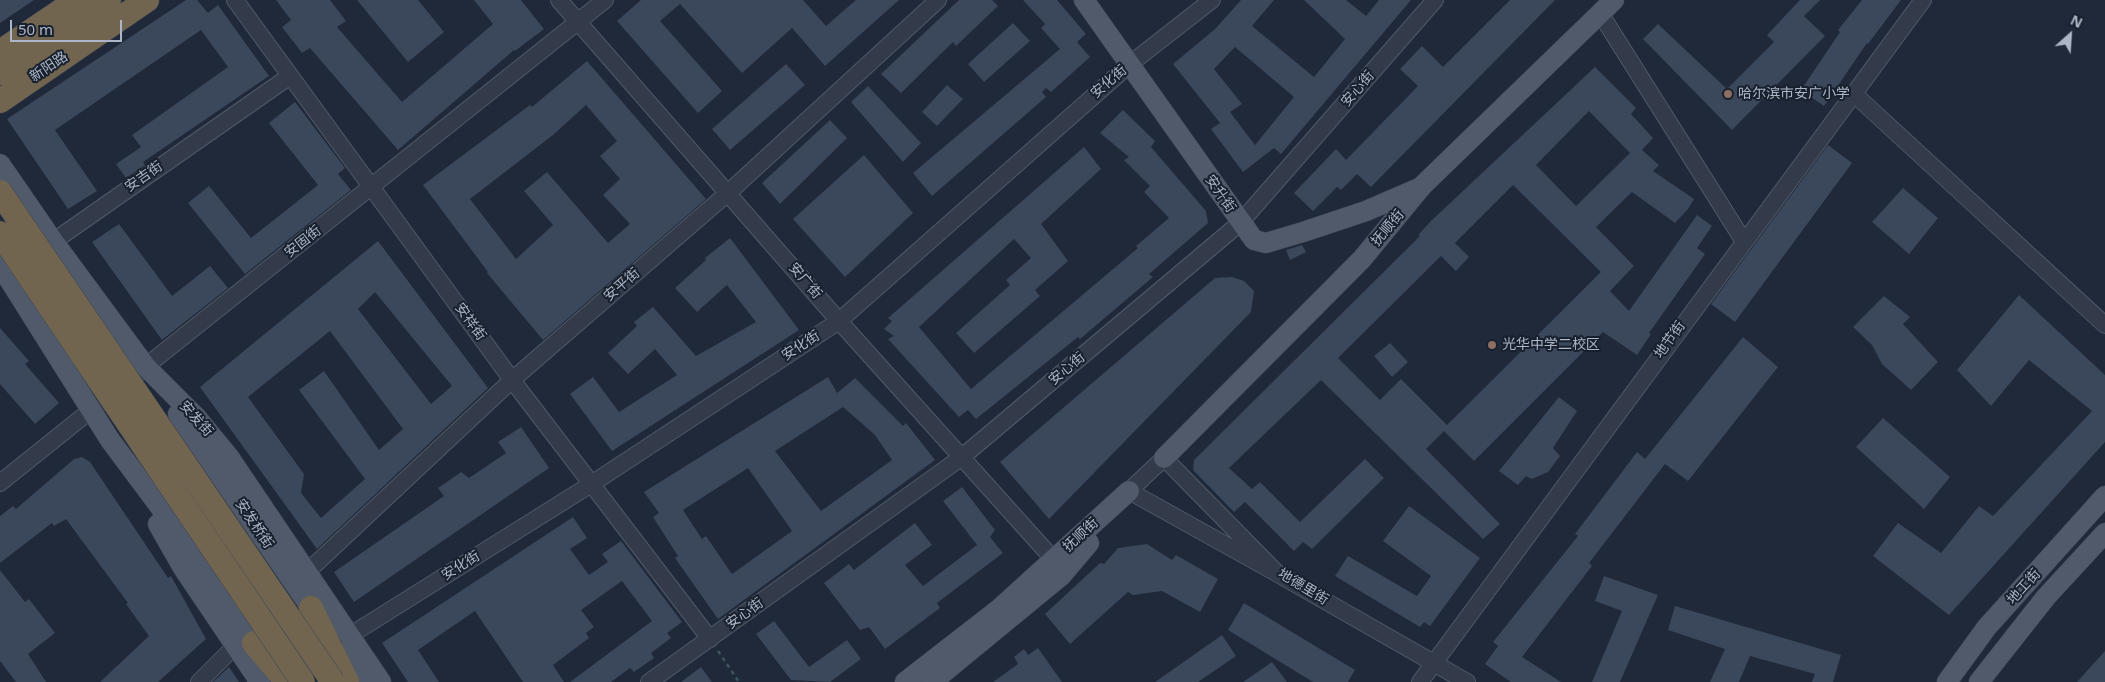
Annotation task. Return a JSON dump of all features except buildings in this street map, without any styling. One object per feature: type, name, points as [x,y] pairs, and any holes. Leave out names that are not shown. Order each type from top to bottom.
[{"type":"highway","points":[[0,37],[53,0]]},
{"type":"highway","points":[[0,52],[77,0]]},
{"type":"highway","name":"新阳路","points":[[0,73],[109,0]]},
{"type":"highway","name":"新阳路","points":[[0,100],[147,0]]},
{"type":"highway","points":[[0,192],[333,682]]},
{"type":"highway","points":[[0,234],[303,682]]},
{"type":"highway","points":[[311,608],[347,682]]},
{"type":"highway","points":[[245,644],[288,682]]},
{"type":"main road","name":"安升街","points":[[1084,0],[1240,224],[1254,240],[1266,243],[1366,211],[1422,186]]},
{"type":"main road","name":"抚顺街","points":[[1164,458],[1362,259],[1422,186],[1607,6]]},
{"type":"main road","name":"安发街","points":[[0,164],[53,241],[146,367],[197,418],[229,457],[381,682]]},
{"type":"main road","points":[[2,273],[110,440],[169,519],[245,644],[260,682]]},
{"type":"main road","name":"安发桥街","points":[[146,367],[362,682]]},
{"type":"main road","name":"抚顺街","points":[[905,682],[999,609],[1128,491]]},
{"type":"main road","name":"抚顺街","points":[[932,682],[1061,576],[1128,491]]},
{"type":"main road","name":"地工街","points":[[1947,682],[1987,627],[2105,496]]},
{"type":"main road","name":"地工街","points":[[1979,682],[2046,597],[2105,533]]},
{"type":"main road","name":"抚顺街","points":[[953,682],[975,662],[1018,613]]},
{"type":"main road","points":[[245,644],[279,682]]},
{"type":"street","name":"安祥街","points":[[235,0],[512,380],[593,483],[710,640]]},
{"type":"street","name":"安广街","points":[[559,0],[729,192],[839,321],[1054,560]]},
{"type":"street","name":"安固街","points":[[0,483],[604,0]]},
{"type":"street","name":"安平街","points":[[307,572],[512,380],[729,192],[938,0]]},
{"type":"street","name":"安化街","points":[[349,636],[593,483],[839,321],[1130,64],[1212,0]]},
{"type":"street","name":"安心街","points":[[649,682],[710,640],[962,457],[1240,224],[1435,0]]},
{"type":"street","name":"地节街","points":[[1420,682],[1743,240],[1922,0]]},
{"type":"street","points":[[1607,6],[1743,240]]},
{"type":"street","name":"安吉街","points":[[2,273],[53,241],[290,76]]},
{"type":"street","points":[[1853,93],[2105,326]]},
{"type":"street","points":[[1164,458],[1128,491],[1278,574]]},
{"type":"street","name":"地德里街","points":[[1164,458],[1278,574],[1467,682]]},
{"type":"street","points":[[199,682],[245,644]]},
{"type":"path","points":[[710,640],[739,682]]},
{"type":"place","name":"哈尔滨市安广小学","points":[[1728,94]]},
{"type":"place","name":"光华中学二校区","points":[[1492,345]]}]
